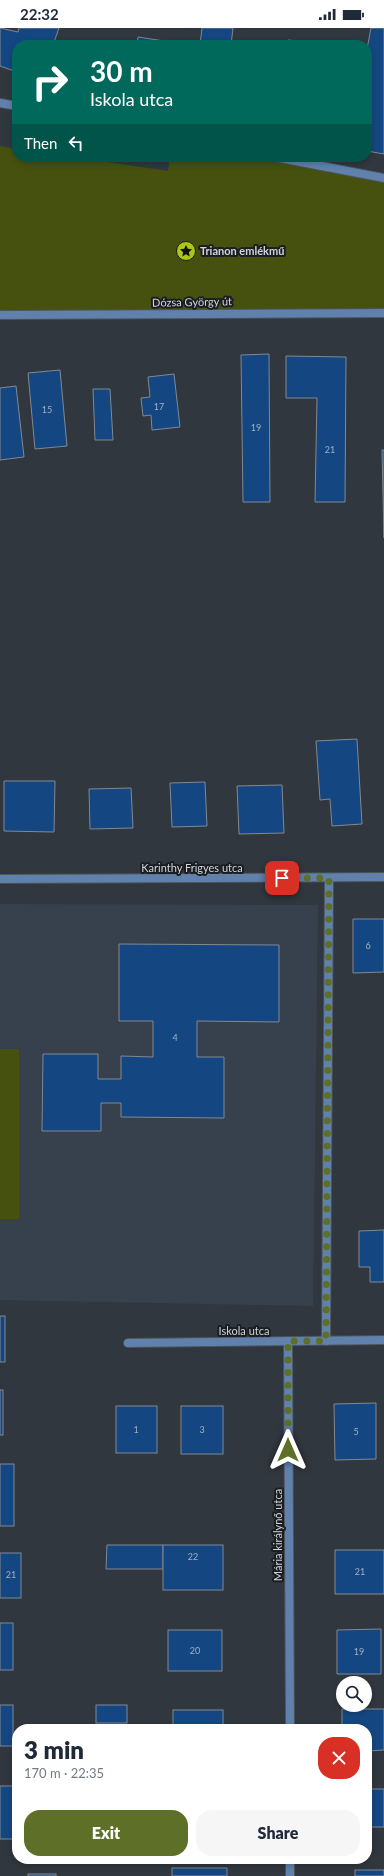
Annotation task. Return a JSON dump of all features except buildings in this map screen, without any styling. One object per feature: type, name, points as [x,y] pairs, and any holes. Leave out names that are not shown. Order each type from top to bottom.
[{"type":"street","points":[[0,103],[12,105]]},
{"type":"street","points":[[301,162],[384,178]]},
{"type":"street","name":"Dózsa György út","points":[[0,315],[384,313]]},
{"type":"street","points":[[326,1341],[329,878]]},
{"type":"street","name":"Karinthy Frigyes utca","points":[[0,879],[384,878]]},
{"type":"street","name":"Iskola utca","points":[[128,1342],[384,1340]]},
{"type":"street","name":"Mária királynő utca","points":[[288,1341],[290,1724]]},
{"type":"street","points":[[290,1864],[290,1876]]},
{"type":"shaded area","points":[[0,904],[318,905],[313,1306],[0,1300]]},
{"type":"green space","points":[[0,146],[12,148],[12,162],[108,162],[168,171],[169,162],[301,162],[384,178],[384,313],[0,315]]},
{"type":"green space","points":[[0,1049],[19,1049],[19,1219],[0,1219]]},
{"type":"place","name":"Trianon emlékmű","points":[[186,251]]},
{"type":"route","points":[[282,878],[329,878],[326,1341],[288,1341],[288,1450]]}]
